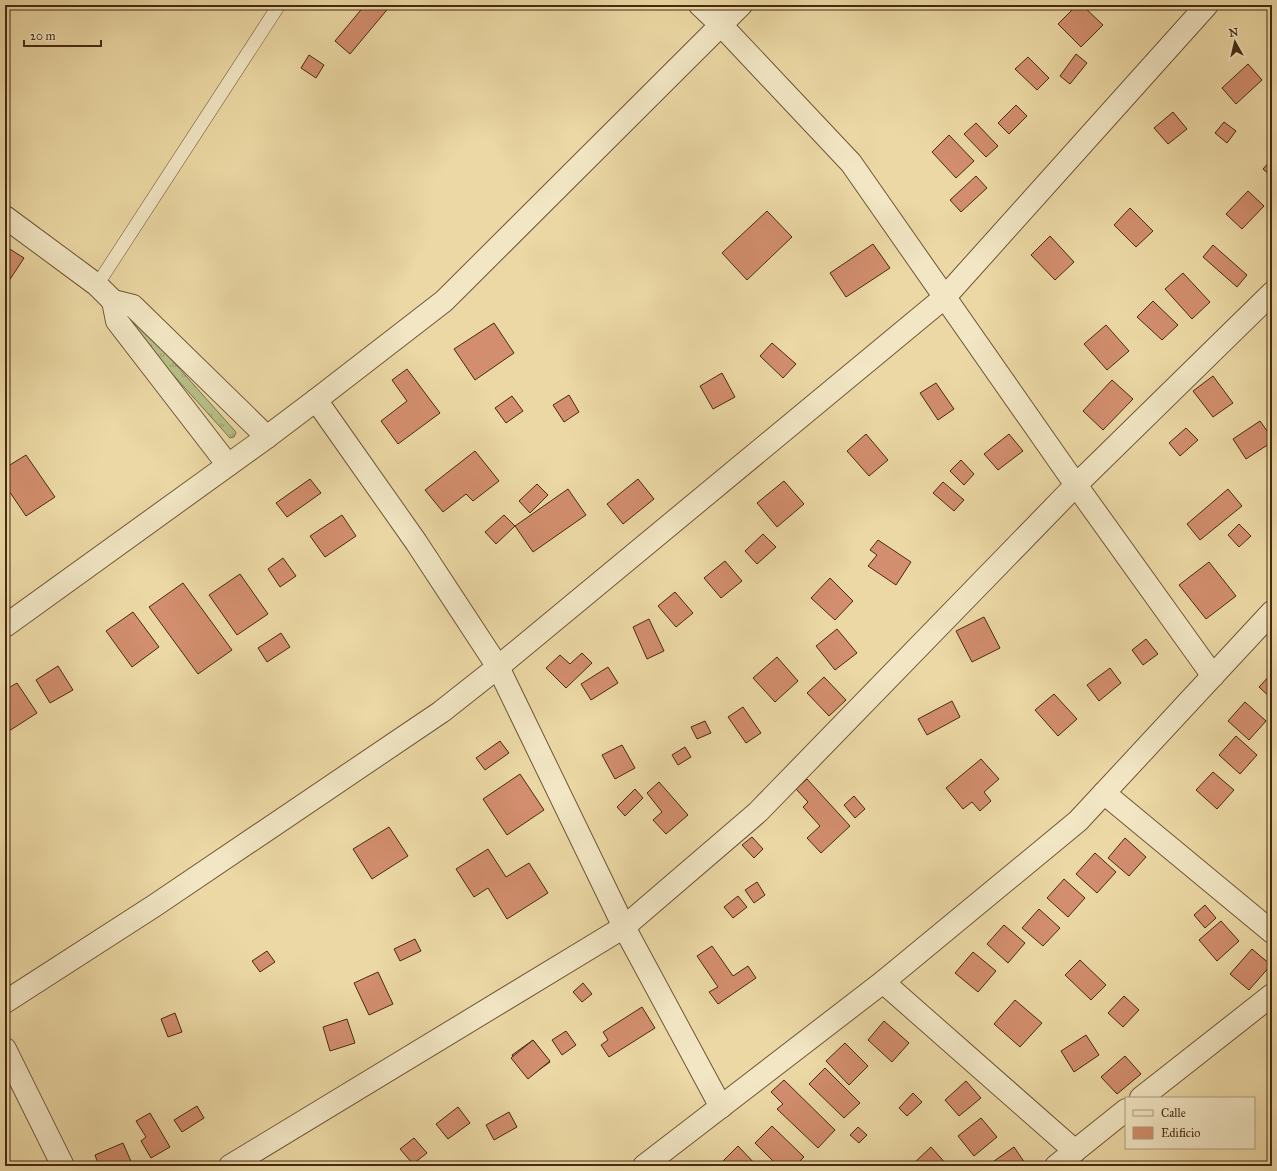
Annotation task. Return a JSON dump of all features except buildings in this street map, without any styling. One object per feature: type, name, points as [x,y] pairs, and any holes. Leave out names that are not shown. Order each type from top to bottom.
[{"type":"street","points":[[700,5],[722,25],[851,163],[1076,485],[1213,676]]},
{"type":"street","points":[[5,626],[267,437],[444,301],[741,5]]},
{"type":"street","points":[[5,1002],[154,906],[441,712],[498,667],[945,297],[1206,5]]},
{"type":"street","points":[[5,217],[97,285],[113,301],[132,306],[267,437]]},
{"type":"street","points":[[230,1166],[624,927],[758,812],[1076,485],[1272,293]]},
{"type":"street","points":[[113,301],[117,321],[228,465]]},
{"type":"street","points":[[316,400],[416,542],[498,667],[624,927],[721,1107]]},
{"type":"street","points":[[646,1165],[883,982],[1078,821],[1272,612]]},
{"type":"street","points":[[1104,793],[1272,932]]},
{"type":"street","points":[[883,982],[1075,1151]]},
{"type":"street","points":[[1142,1097],[1272,995]]},
{"type":"street","points":[[5,1049],[63,1166]]},
{"type":"street","points":[[1056,1166],[1125,1111]]},
{"type":"lane","points":[[97,285],[279,5]]},
{"type":"green space","points":[[128,311],[235,431],[236,433],[234,437],[230,438],[121,317]]}]
